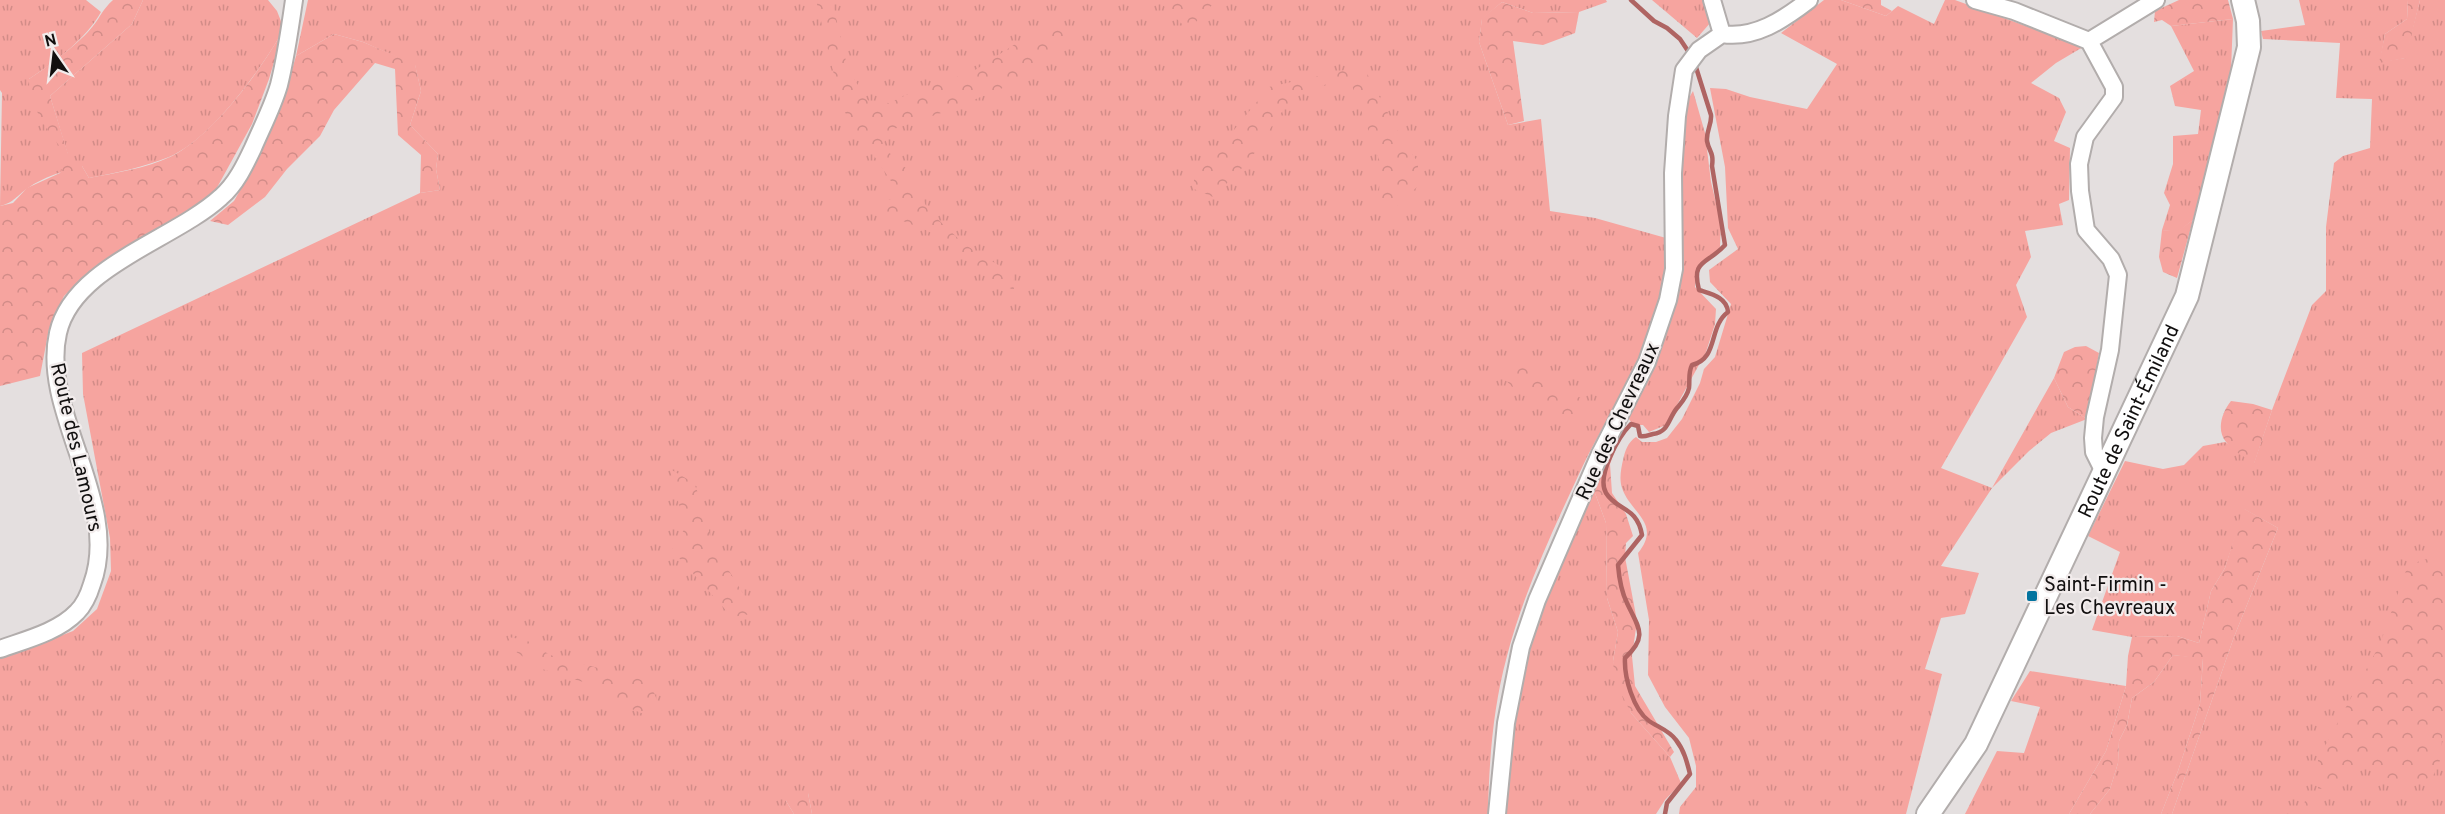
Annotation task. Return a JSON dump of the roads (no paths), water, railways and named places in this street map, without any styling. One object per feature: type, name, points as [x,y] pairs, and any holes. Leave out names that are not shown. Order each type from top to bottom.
[{"type":"main road","name":"Route de Saint-Émiland","points":[[1928,814],[1976,744],[2187,296],[2249,47],[2248,21],[2243,0]]},
{"type":"street","name":"Route des Lamours","points":[[0,649],[36,636],[77,612],[87,598],[95,576],[100,549],[97,523],[62,399],[54,357],[58,331],[67,309],[85,286],[105,270],[190,221],[222,196],[242,171],[278,87],[294,0]]},
{"type":"street","points":[[1712,0],[1722,34],[1754,33],[1786,18],[1809,0]]},
{"type":"street","points":[[1975,0],[2014,11],[2089,41],[2114,87],[2114,96],[2085,136],[2079,164],[2080,191],[2086,230],[2111,259],[2118,275],[2110,350],[2095,417],[2093,438],[2094,452],[2104,472]]},
{"type":"street","points":[[2089,41],[2156,0]]},
{"type":"street","name":"Rue des Chevreaux","points":[[1497,814],[1506,723],[1527,628],[1600,454],[1647,362],[1668,300],[1674,269],[1673,173],[1677,116],[1684,70],[1699,50],[1722,34]]},
{"type":"waterway","points":[[1631,0],[1654,21],[1680,39],[1690,54]]},
{"type":"waterway","points":[[1665,814],[1667,803],[1690,774],[1679,744],[1671,734],[1643,716],[1634,701],[1628,683],[1625,658],[1637,644],[1639,631],[1623,594],[1618,565],[1642,535],[1636,519],[1610,499],[1606,493],[1604,477],[1615,447],[1631,424],[1638,426],[1640,436],[1658,433],[1665,428],[1687,394],[1692,365],[1706,356],[1718,326],[1728,312],[1722,300],[1699,290],[1697,280],[1697,273],[1702,263],[1725,245],[1712,158],[1707,141],[1711,115],[1694,61]]},
{"type":"place","name":"Saint-Firmin - Les Chevreaux","points":[[2032,596]]}]
